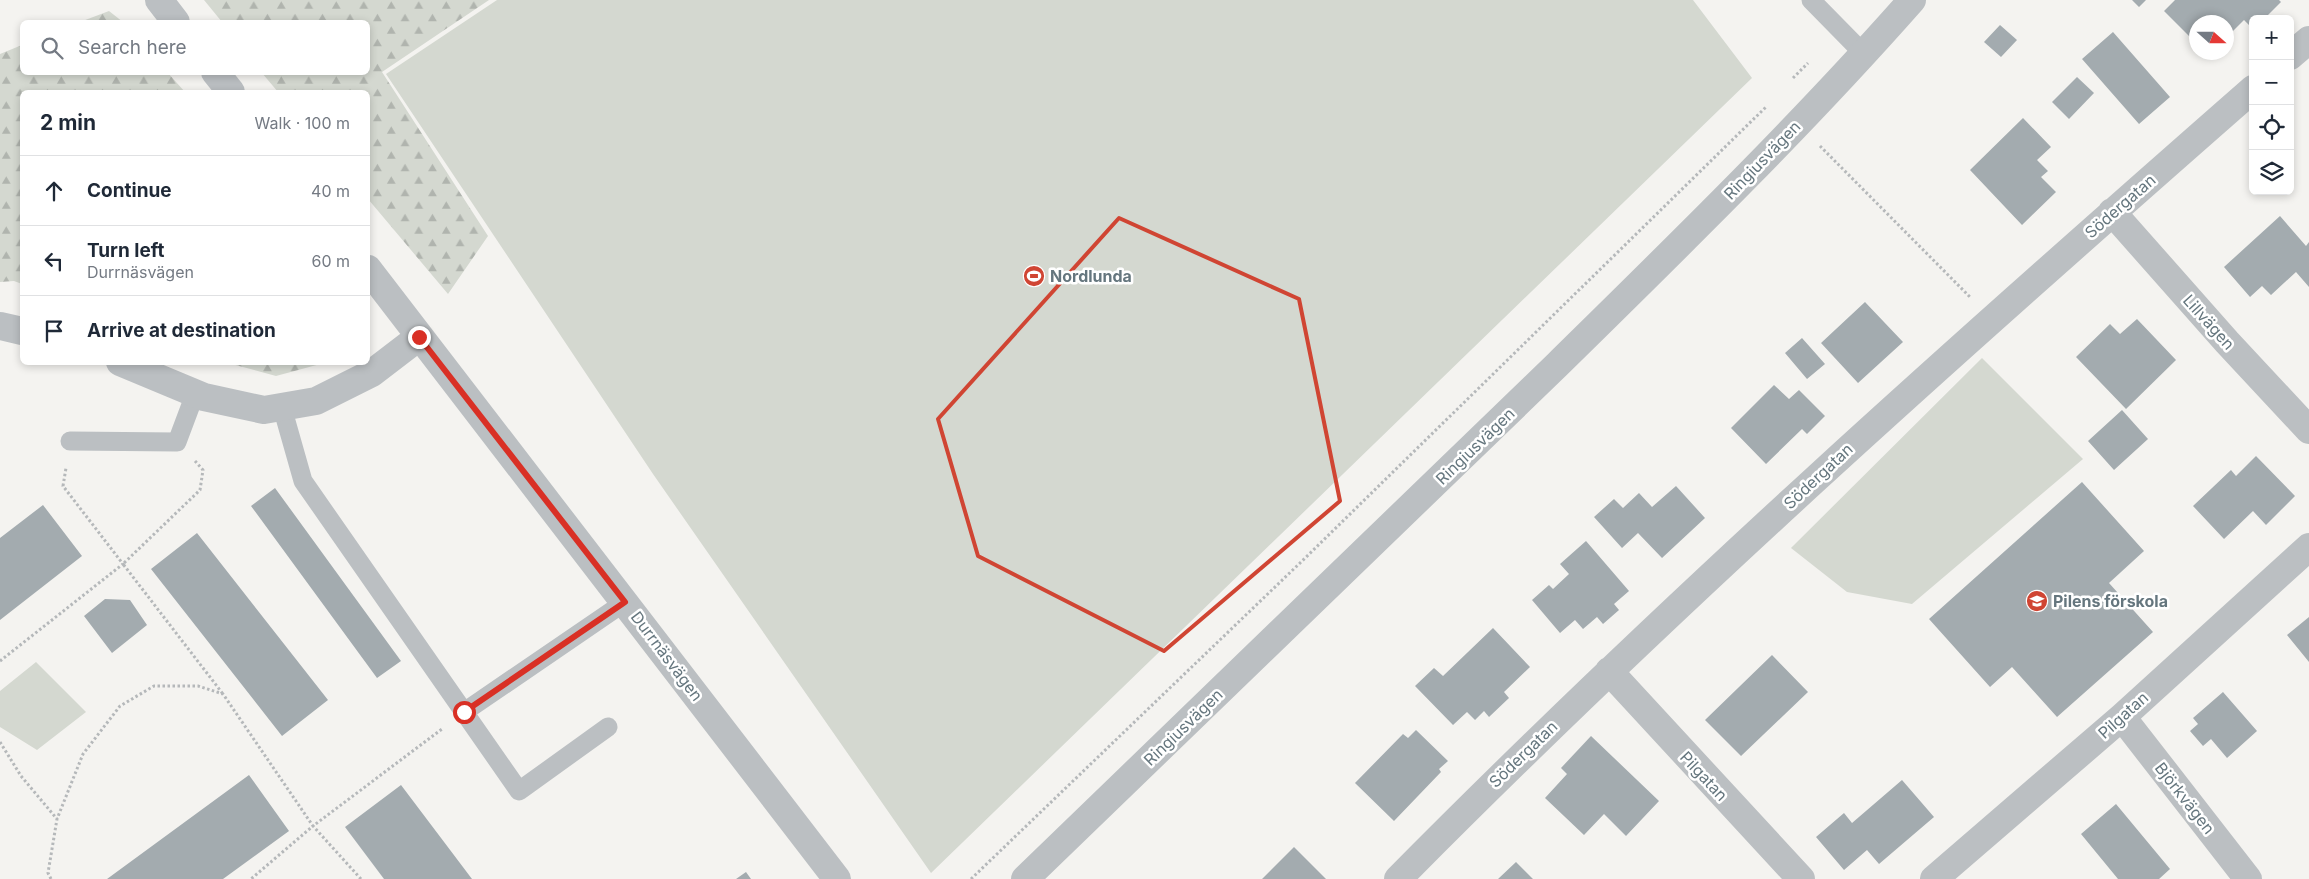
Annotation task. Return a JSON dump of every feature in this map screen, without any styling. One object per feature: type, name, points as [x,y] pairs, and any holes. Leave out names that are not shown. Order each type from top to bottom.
[{"type":"street","points":[[159,0],[174,20]]},
{"type":"street","name":"Ringiusvägen","points":[[1025,879],[1459,461],[1669,255],[1864,54],[1912,0]]},
{"type":"street","points":[[2294,53],[2309,40]]},
{"type":"street","points":[[217,75],[229,90]]},
{"type":"street","name":"Södergatan","points":[[1398,879],[1523,752],[1855,441],[2249,92]]},
{"type":"street","name":"Lillvägen","points":[[2112,212],[2227,342],[2309,430]]},
{"type":"street","name":"Durrnäsvägen","points":[[370,272],[837,879]]},
{"type":"street","points":[[0,326],[20,331]]},
{"type":"street","points":[[127,365],[195,394],[264,410],[316,401],[372,373],[419,337]]},
{"type":"street","name":"Pilgatan","points":[[1934,879],[2122,717],[2309,547]]},
{"type":"street","name":"Pilgatan","points":[[1609,671],[1801,879]]},
{"type":"street","name":"Björkvägen","points":[[2122,717],[2248,879]]},
{"type":"lane","points":[[1811,0],[1864,54]]},
{"type":"lane","points":[[70,441],[177,442],[195,394]]},
{"type":"lane","points":[[282,407],[303,481],[519,791],[608,727]]},
{"type":"lane","points":[[464,712],[625,602]]},
{"type":"path","points":[[1792,80],[1841,30]]},
{"type":"path","points":[[970,879],[1307,556],[1775,98],[1797,124],[1992,319]]},
{"type":"path","points":[[70,441],[64,486],[223,694],[313,826],[360,879]]},
{"type":"path","points":[[0,661],[123,564],[200,490],[203,470],[177,442]]},
{"type":"path","points":[[51,879],[48,873],[57,819],[82,754],[120,706],[154,686],[198,686],[223,694]]},
{"type":"path","points":[[251,879],[313,826],[464,712]]},
{"type":"path","points":[[0,742],[21,776],[57,819]]},
{"type":"highlighted area","points":[[1119,218],[1299,299],[1340,501],[1164,651],[978,556],[938,419]]},
{"type":"green space","points":[[204,0],[489,0],[382,72],[488,236],[448,294],[370,201],[370,90],[276,90],[264,75],[370,75],[370,20],[220,20]]},
{"type":"green space","name":"Nordlunda","points":[[497,0],[1693,0],[1752,78],[931,873],[653,474],[386,74]]},
{"type":"green space","points":[[109,11],[120,20],[85,20]]},
{"type":"green space","points":[[20,46],[20,75],[170,75],[183,90],[20,90],[20,283],[14,281],[0,282],[0,54]]},
{"type":"green space","points":[[1982,358],[2083,459],[1912,604],[1847,592],[1791,548]]},
{"type":"green space","points":[[235,365],[317,365],[276,376]]},
{"type":"green space","points":[[36,662],[86,712],[37,750],[0,727],[0,691]]},
{"type":"building","points":[[2132,0],[2146,0],[2139,7]]},
{"type":"building","points":[[2175,0],[2279,0],[2281,2],[2268,15],[2249,15],[2249,25],[2244,20],[2234,30],[2234,15],[2189,15],[2189,36],[2164,11]]},
{"type":"building","points":[[2000,25],[2017,40],[2001,57],[1984,42]]},
{"type":"building","points":[[2113,32],[2170,97],[2139,124],[2082,59]]},
{"type":"building","points":[[2077,77],[2094,93],[2069,119],[2052,102]]},
{"type":"building","points":[[2023,118],[2051,147],[2037,160],[2048,171],[2041,177],[2056,192],[2022,225],[1970,170]]},
{"type":"building","points":[[2280,216],[2306,246],[2309,242],[2309,287],[2296,272],[2271,295],[2262,286],[2250,297],[2224,267]]},
{"type":"building","points":[[1865,302],[1903,342],[1858,383],[1821,343]]},
{"type":"building","points":[[2137,319],[2176,360],[2126,409],[2076,357],[2110,324],[2120,334]]},
{"type":"building","points":[[1802,338],[1825,364],[1807,379],[1785,353]]},
{"type":"building","points":[[1774,385],[1789,399],[1799,390],[1825,416],[1807,434],[1802,429],[1766,464],[1731,428]]},
{"type":"building","points":[[2122,410],[2148,439],[2114,470],[2088,441]]},
{"type":"building","points":[[2256,456],[2295,496],[2266,525],[2253,511],[2224,539],[2193,506],[2231,470],[2236,476]]},
{"type":"building","name":"Pilens förskola","points":[[2082,482],[2144,551],[2109,583],[2153,632],[2057,717],[2012,667],[1990,687],[1929,619]]},
{"type":"building","points":[[1676,486],[1705,518],[1662,558],[1638,533],[1622,548],[1594,517],[1614,499],[1623,508],[1639,493],[1652,507]]},
{"type":"building","points":[[275,488],[401,661],[377,678],[251,506]]},
{"type":"building","points":[[43,505],[82,556],[0,620],[0,538]]},
{"type":"building","points":[[197,533],[328,700],[282,736],[151,569]]},
{"type":"building","points":[[1586,541],[1629,591],[1614,604],[1619,610],[1603,624],[1597,617],[1583,629],[1575,620],[1560,633],[1532,600],[1549,585],[1553,589],[1569,574],[1560,564]]},
{"type":"building","points":[[105,599],[130,600],[147,625],[112,653],[84,616]]},
{"type":"building","points":[[2309,617],[2309,662],[2287,635]]},
{"type":"building","points":[[1493,628],[1530,667],[1504,692],[1509,698],[1489,717],[1484,711],[1475,720],[1467,712],[1453,725],[1415,686],[1434,668],[1443,676]]},
{"type":"building","points":[[1772,655],[1808,692],[1741,756],[1705,720]]},
{"type":"building","points":[[2223,692],[2257,731],[2227,758],[2211,739],[2203,746],[2190,731],[2198,724],[2193,718]]},
{"type":"building","points":[[1416,730],[1448,761],[1439,769],[1441,772],[1394,821],[1355,783],[1403,734],[1408,738]]},
{"type":"building","points":[[1591,736],[1659,801],[1626,836],[1604,814],[1584,835],[1545,798],[1567,774],[1561,768]]},
{"type":"building","points":[[249,775],[289,831],[223,879],[107,879]]},
{"type":"building","points":[[1902,780],[1934,817],[1879,864],[1867,850],[1844,870],[1816,837],[1844,813],[1852,823]]},
{"type":"building","points":[[401,785],[472,879],[384,879],[345,827]]},
{"type":"building","points":[[2116,804],[2170,869],[2159,879],[2118,879],[2081,834]]},
{"type":"building","points":[[1294,847],[1326,879],[1262,879]]},
{"type":"building","points":[[1516,862],[1533,879],[1498,879]]},
{"type":"building","points":[[746,872],[751,879],[736,879]]},
{"type":"place","name":"Nordlunda","points":[[1034,276]]},
{"type":"place","name":"Pilens förskola","points":[[2037,601]]},
{"type":"route","points":[[419,337],[625,602],[464,712]]}]
